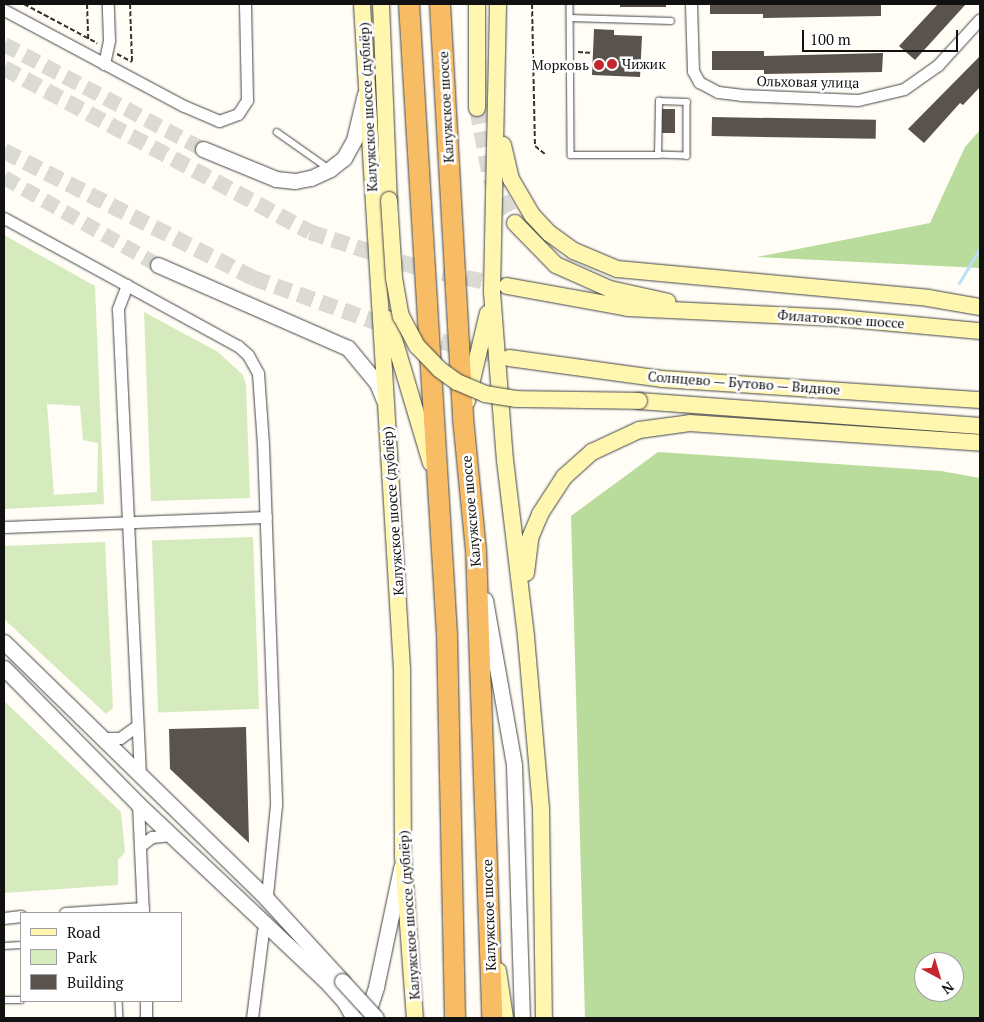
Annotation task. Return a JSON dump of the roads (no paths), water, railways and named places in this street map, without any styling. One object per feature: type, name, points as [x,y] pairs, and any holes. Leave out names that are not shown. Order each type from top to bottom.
[{"type":"highway","name":"Калужское шоссе","points":[[408,4],[441,494],[448,634],[455,1018]]},
{"type":"highway","name":"Калужское шоссе","points":[[440,4],[463,418],[476,550],[492,1018]]},
{"type":"main road","name":"Калужское шоссе (дублёр)","points":[[362,4],[402,669],[403,856],[415,1018]]},
{"type":"main road","points":[[381,4],[388,200],[394,278],[401,316],[417,346],[439,370],[457,382],[486,394],[516,399],[639,401],[980,426]]},
{"type":"main road","points":[[477,4],[477,108]]},
{"type":"main road","points":[[498,4],[500,289],[504,460],[526,637],[541,809],[544,1018]]},
{"type":"main road","points":[[498,114],[506,160],[519,197],[550,233],[574,251],[598,262],[618,269],[647,273],[824,288],[980,306]]},
{"type":"main road","points":[[515,223],[556,265],[590,282],[702,310]]},
{"type":"main road","points":[[379,285],[441,494]]},
{"type":"main road","points":[[463,418],[500,289]]},
{"type":"main road","points":[[500,289],[628,308],[702,310]]},
{"type":"main road","name":"Филатовское шоссе","points":[[702,310],[980,331]]},
{"type":"main road","name":"Солнцево — Бутово — Видное","points":[[509,358],[662,379],[980,400]]},
{"type":"main road","points":[[526,637],[526,558],[540,514],[564,477],[577,464],[623,435],[654,426],[690,423],[980,443]]},
{"type":"main road","points":[[490,920],[505,1018]]},
{"type":"street","points":[[104,64],[109,40],[108,4]]},
{"type":"street","points":[[4,10],[206,118],[219,121],[228,120],[242,110],[247,100],[245,4]]},
{"type":"street","name":"Ольховая улица","points":[[691,4],[693,71],[699,82],[718,92],[741,95],[858,100],[904,89],[938,65],[980,19]]},
{"type":"street","points":[[203,149],[276,179],[295,181],[330,169],[344,158],[354,140],[366,90]]},
{"type":"street","points":[[4,218],[238,346],[252,360],[260,387],[276,805],[267,895]]},
{"type":"street","points":[[158,266],[348,348],[377,383],[386,406]]},
{"type":"street","points":[[127,285],[118,309],[135,727],[140,774]]},
{"type":"street","points":[[4,527],[266,517]]},
{"type":"street","points":[[476,550],[514,765],[522,1018]]},
{"type":"street","points":[[4,642],[266,898],[376,1018]]},
{"type":"street","points":[[4,668],[138,804],[344,1001],[354,1018]]},
{"type":"street","points":[[104,738],[124,737],[135,727]]},
{"type":"street","points":[[104,912],[143,911],[138,804]]},
{"type":"street","points":[[140,846],[152,837],[171,835]]},
{"type":"street","points":[[366,1018],[378,978],[403,856]]},
{"type":"street","points":[[4,918],[20,916]]},
{"type":"street","points":[[252,1018],[264,931]]},
{"type":"street","points":[[146,1002],[146,1018]]},
{"type":"lane","points":[[570,4],[571,155],[658,156],[687,156],[687,102],[659,101],[658,156]]},
{"type":"lane","points":[[570,18],[671,21]]},
{"type":"lane","points":[[277,132],[330,169]]},
{"type":"lane","points":[[940,327],[980,326]]},
{"type":"lane","points":[[4,946],[20,945]]},
{"type":"lane","points":[[4,1000],[20,1000]]},
{"type":"lane","points":[[120,1002],[120,1018]]},
{"type":"waterway","points":[[959,283],[980,248]]},
{"type":"tunnel","points":[[4,44],[203,149]]},
{"type":"tunnel","points":[[4,68],[310,232],[419,268],[505,286]]},
{"type":"tunnel","points":[[477,108],[490,177],[515,223]]},
{"type":"tunnel","points":[[4,151],[253,278],[395,329]]},
{"type":"tunnel","points":[[4,177],[158,265]]},
{"type":"tunnel","points":[[418,336],[509,358]]},
{"type":"place","name":"Чижик","points":[[612,64]]},
{"type":"place","name":"Морковь","points":[[599,65]]}]
